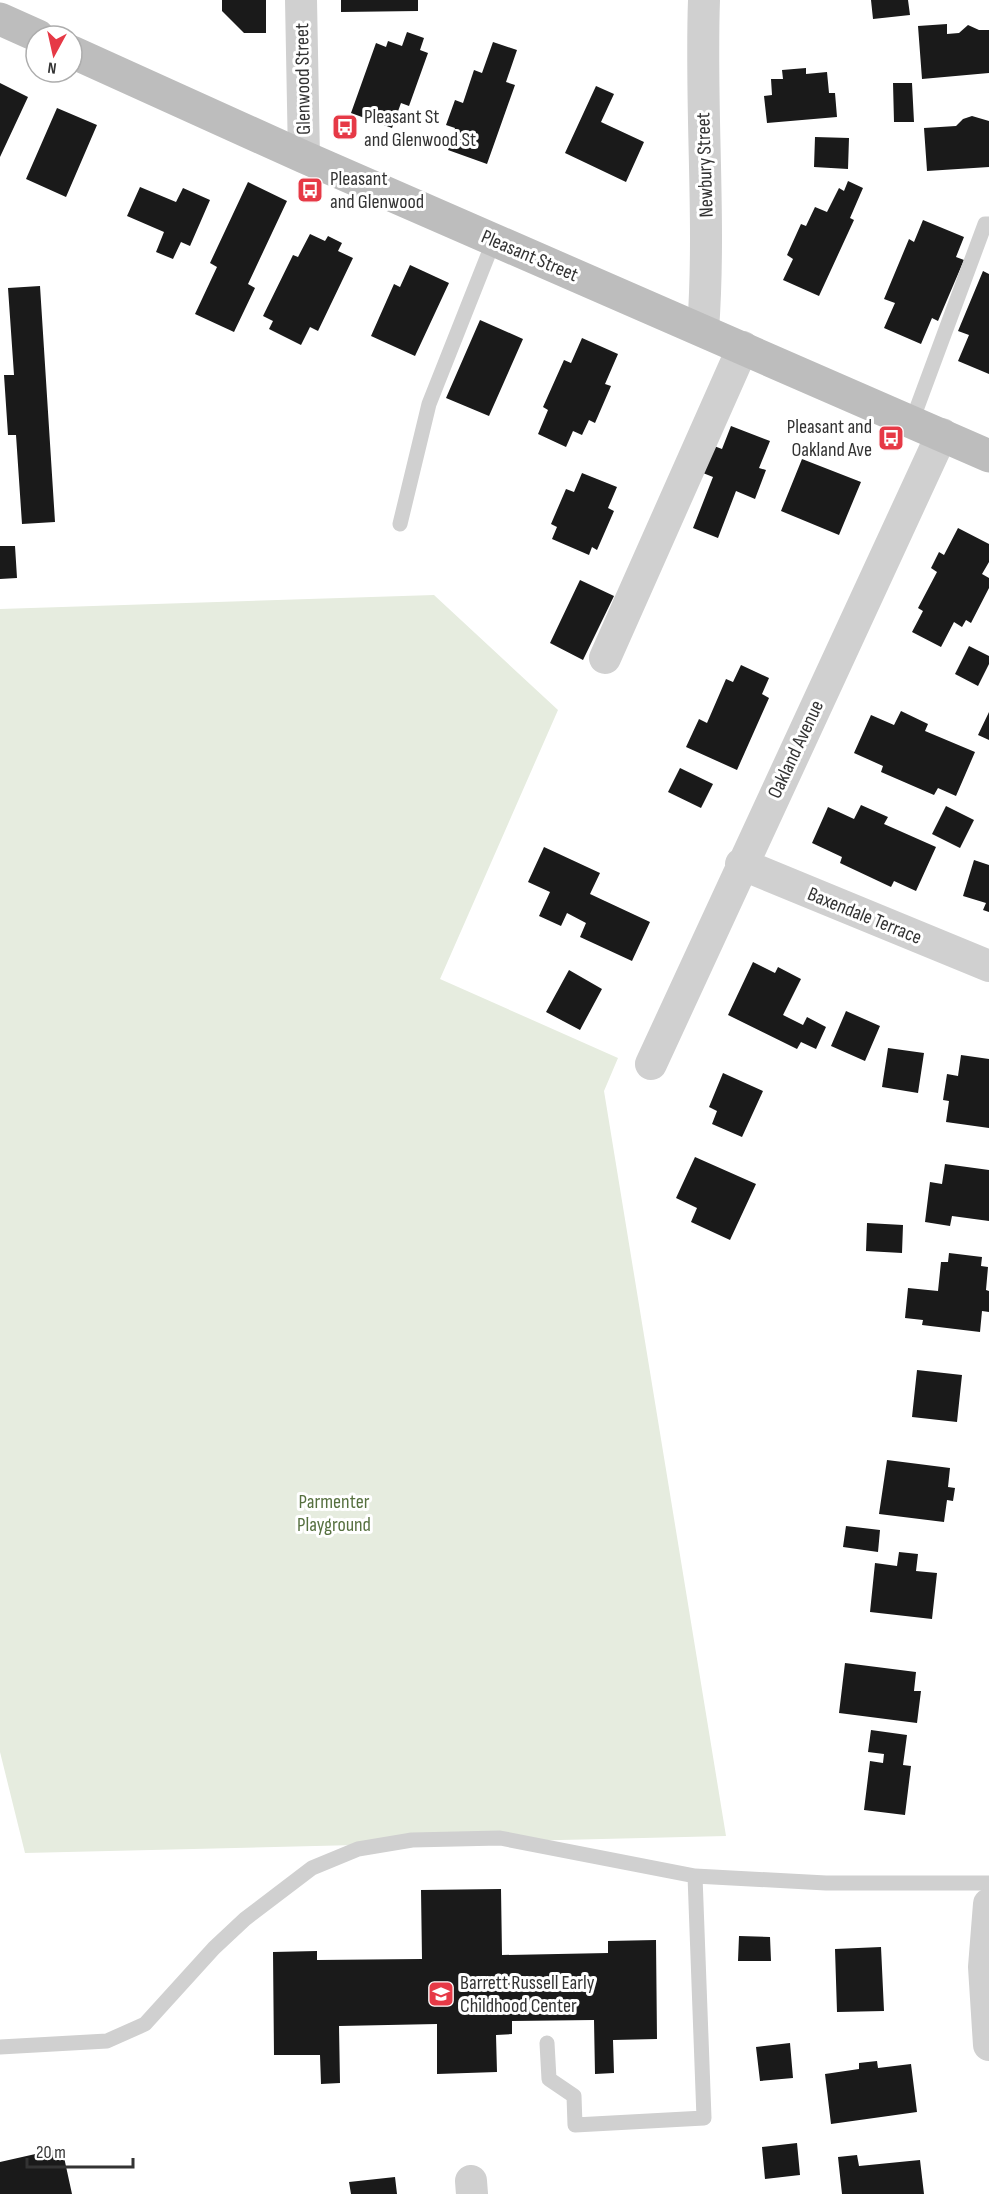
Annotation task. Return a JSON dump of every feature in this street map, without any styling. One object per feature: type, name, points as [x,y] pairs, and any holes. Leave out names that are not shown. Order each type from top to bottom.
[{"type":"main road","points":[[0,19],[24,30]]},
{"type":"main road","name":"Pleasant Street","points":[[84,57],[304,158],[743,347],[989,456]]},
{"type":"street","name":"Glenwood Street","points":[[301,0],[304,158]]},
{"type":"street","name":"Newbury Street","points":[[703,330],[708,260],[701,77],[704,0]]},
{"type":"street","points":[[604,658],[743,347]]},
{"type":"street","name":"Oakland Avenue","points":[[651,1064],[741,864],[942,434]]},
{"type":"street","name":"Baxendale Terrace","points":[[741,864],[989,966]]},
{"type":"street","points":[[989,1904],[984,1967],[989,2045]]},
{"type":"lane","points":[[912,421],[985,224],[989,224]]},
{"type":"lane","points":[[400,524],[429,404],[494,240]]},
{"type":"lane","points":[[0,2047],[107,2041],[145,2024],[214,1948],[245,1919],[312,1868],[358,1849],[412,1840],[500,1838],[695,1876],[826,1883],[989,1882]]},
{"type":"lane","points":[[547,2043],[549,2079],[574,2096],[575,2125],[704,2118],[695,1876]]},
{"type":"green space","name":"Parmenter Playground","points":[[434,595],[558,710],[440,979],[618,1058],[604,1091],[726,1836],[25,1853],[0,1752],[0,609]]},
{"type":"building","points":[[222,0],[266,0],[266,33],[244,33],[222,11]]},
{"type":"building","points":[[341,0],[418,0],[418,11],[341,12]]},
{"type":"building","points":[[871,0],[908,0],[910,15],[873,19]]},
{"type":"building","points":[[947,24],[947,34],[959,33],[968,25],[979,30],[989,30],[989,73],[922,79],[918,26]]},
{"type":"building","points":[[407,32],[424,38],[420,50],[428,53],[409,106],[401,103],[392,128],[351,113],[376,43],[386,47],[388,41],[402,46]]},
{"type":"building","points":[[493,42],[517,50],[506,82],[515,85],[487,164],[448,150],[455,128],[446,125],[455,100],[463,103],[474,70],[482,73]]},
{"type":"building","points":[[806,68],[806,74],[827,72],[829,93],[835,93],[837,117],[767,123],[764,96],[772,95],[771,79],[783,79],[782,70]]},
{"type":"building","points":[[0,83],[28,97],[0,157]]},
{"type":"building","points":[[893,83],[912,83],[914,122],[894,122]]},
{"type":"building","points":[[596,86],[614,94],[601,122],[644,142],[626,182],[565,153]]},
{"type":"building","points":[[57,108],[97,125],[66,197],[26,179]]},
{"type":"building","points":[[972,116],[989,121],[989,167],[927,171],[924,128],[956,126],[963,119]]},
{"type":"building","points":[[815,137],[849,138],[848,169],[814,167]]},
{"type":"building","points":[[848,181],[863,188],[850,218],[854,220],[819,296],[783,280],[793,259],[787,255],[801,224],[806,226],[815,207],[827,212],[839,188],[844,191]]},
{"type":"building","points":[[248,182],[287,201],[248,284],[255,288],[234,332],[195,314],[217,267],[210,263]]},
{"type":"building","points":[[140,187],[176,202],[183,188],[210,200],[190,246],[181,242],[173,259],[156,252],[164,232],[127,216]]},
{"type":"building","points":[[923,220],[964,237],[956,257],[964,260],[938,321],[932,318],[921,344],[884,328],[895,303],[884,299],[909,239],[914,242]]},
{"type":"building","points":[[310,234],[325,241],[328,236],[342,243],[338,251],[353,258],[318,331],[310,327],[301,345],[269,329],[273,321],[263,316],[293,255],[298,257]]},
{"type":"building","points":[[410,265],[449,283],[415,356],[371,336],[394,284],[400,287]]},
{"type":"building","points":[[983,271],[989,274],[989,374],[958,361],[969,335],[958,331]]},
{"type":"building","points":[[40,286],[55,522],[22,524],[16,435],[8,435],[4,375],[14,375],[8,288]]},
{"type":"building","points":[[480,320],[523,339],[489,416],[446,398]]},
{"type":"building","points":[[582,338],[618,354],[605,384],[611,386],[595,423],[589,420],[582,435],[573,431],[566,447],[538,434],[548,410],[543,407],[564,360],[571,363]]},
{"type":"building","points":[[731,426],[770,441],[759,468],[766,470],[755,499],[736,491],[718,538],[693,528],[713,477],[703,473],[714,446],[722,449]]},
{"type":"building","points":[[802,459],[861,482],[839,535],[781,511]]},
{"type":"building","points":[[582,473],[617,487],[608,508],[614,511],[597,550],[592,547],[589,555],[552,539],[557,527],[551,524],[566,489],[574,492]]},
{"type":"building","points":[[958,528],[989,544],[989,562],[982,574],[989,578],[989,588],[971,623],[966,620],[962,627],[954,622],[941,647],[912,632],[923,611],[918,608],[937,572],[931,568],[939,552],[944,555]]},
{"type":"building","points":[[0,546],[15,546],[17,578],[0,579]]},
{"type":"building","points":[[580,580],[614,596],[583,660],[550,643]]},
{"type":"building","points":[[969,646],[989,656],[989,664],[978,686],[955,674]]},
{"type":"building","points":[[741,665],[769,678],[762,694],[769,698],[737,770],[686,747],[699,719],[707,723],[726,679],[733,682]]},
{"type":"building","points":[[901,711],[928,724],[925,731],[975,752],[956,796],[938,788],[934,795],[881,772],[883,766],[854,753],[871,715],[894,725]]},
{"type":"building","points":[[989,712],[989,740],[978,735]]},
{"type":"building","points":[[680,768],[713,784],[701,808],[668,792]]},
{"type":"building","points":[[861,805],[888,817],[884,824],[936,847],[916,891],[894,881],[891,887],[840,863],[842,857],[812,843],[828,807],[854,819]]},
{"type":"building","points":[[946,806],[974,820],[960,848],[932,834]]},
{"type":"building","points":[[544,847],[600,873],[590,894],[650,922],[632,961],[580,937],[586,923],[567,913],[561,926],[539,916],[550,892],[528,882]]},
{"type":"building","points":[[974,860],[989,865],[989,912],[983,910],[986,903],[963,896]]},
{"type":"building","points":[[753,962],[775,973],[778,967],[801,979],[783,1015],[803,1025],[807,1017],[826,1027],[816,1049],[801,1042],[797,1049],[728,1015]]},
{"type":"building","points":[[569,970],[602,989],[580,1030],[546,1012]]},
{"type":"building","points":[[846,1011],[880,1026],[865,1061],[831,1046]]},
{"type":"building","points":[[888,1048],[924,1053],[918,1093],[882,1087]]},
{"type":"building","points":[[961,1055],[989,1059],[989,1128],[946,1122],[949,1101],[943,1100],[947,1074],[958,1076]]},
{"type":"building","points":[[723,1073],[763,1091],[742,1137],[712,1124],[717,1111],[709,1107]]},
{"type":"building","points":[[695,1157],[756,1184],[730,1240],[691,1222],[697,1208],[676,1198]]},
{"type":"building","points":[[945,1164],[989,1170],[989,1221],[952,1216],[950,1226],[925,1222],[930,1182],[942,1184]]},
{"type":"building","points":[[867,1223],[903,1225],[902,1253],[866,1251]]},
{"type":"building","points":[[949,1253],[982,1257],[981,1266],[988,1267],[986,1290],[989,1291],[989,1312],[982,1311],[980,1332],[922,1325],[923,1320],[905,1318],[908,1288],[938,1291],[941,1262],[948,1262]]},
{"type":"building","points":[[917,1370],[962,1375],[957,1422],[912,1417]]},
{"type":"building","points":[[887,1460],[950,1468],[948,1487],[955,1488],[953,1501],[947,1500],[944,1522],[879,1514]]},
{"type":"building","points":[[846,1526],[880,1530],[878,1552],[843,1547]]},
{"type":"building","points":[[899,1552],[918,1554],[916,1571],[937,1573],[932,1619],[870,1612],[875,1563],[897,1566]]},
{"type":"building","points":[[845,1663],[916,1672],[914,1691],[921,1691],[917,1723],[839,1713]]},
{"type":"building","points":[[871,1730],[907,1735],[903,1765],[911,1766],[905,1815],[864,1810],[870,1761],[883,1763],[884,1754],[868,1752]]},
{"type":"building","points":[[501,1889],[502,1955],[608,1953],[608,1941],[656,1940],[657,2039],[613,2040],[614,2073],[595,2074],[594,2020],[512,2021],[512,2034],[496,2035],[497,2072],[437,2074],[437,2024],[339,2026],[340,2083],[321,2084],[320,2055],[274,2055],[273,1952],[317,1951],[317,1960],[422,1959],[421,1890]]},
{"type":"building","points":[[739,1936],[770,1937],[771,1961],[738,1961]]},
{"type":"building","points":[[881,1947],[884,2011],[837,2012],[835,1949]]},
{"type":"building","points":[[790,2043],[793,2078],[760,2081],[756,2047]]},
{"type":"building","points":[[877,2061],[878,2068],[911,2064],[917,2112],[831,2124],[825,2074],[859,2069],[859,2063]]},
{"type":"building","points":[[797,2143],[800,2175],[765,2179],[762,2147]]},
{"type":"building","points":[[62,2148],[72,2194],[0,2194],[0,2162]]},
{"type":"building","points":[[857,2155],[859,2166],[920,2160],[924,2194],[842,2194],[838,2157]]},
{"type":"building","points":[[395,2177],[397,2194],[351,2194],[349,2182]]},
{"type":"place","name":"Pleasant St and Glenwood St","points":[[345,127]]},
{"type":"place","name":"Pleasant and Glenwood","points":[[310,190]]},
{"type":"place","name":"Pleasant and Oakland Ave","points":[[891,438]]},
{"type":"place","name":"Barrett Russell Early Childhood Center","points":[[441,1994]]}]
